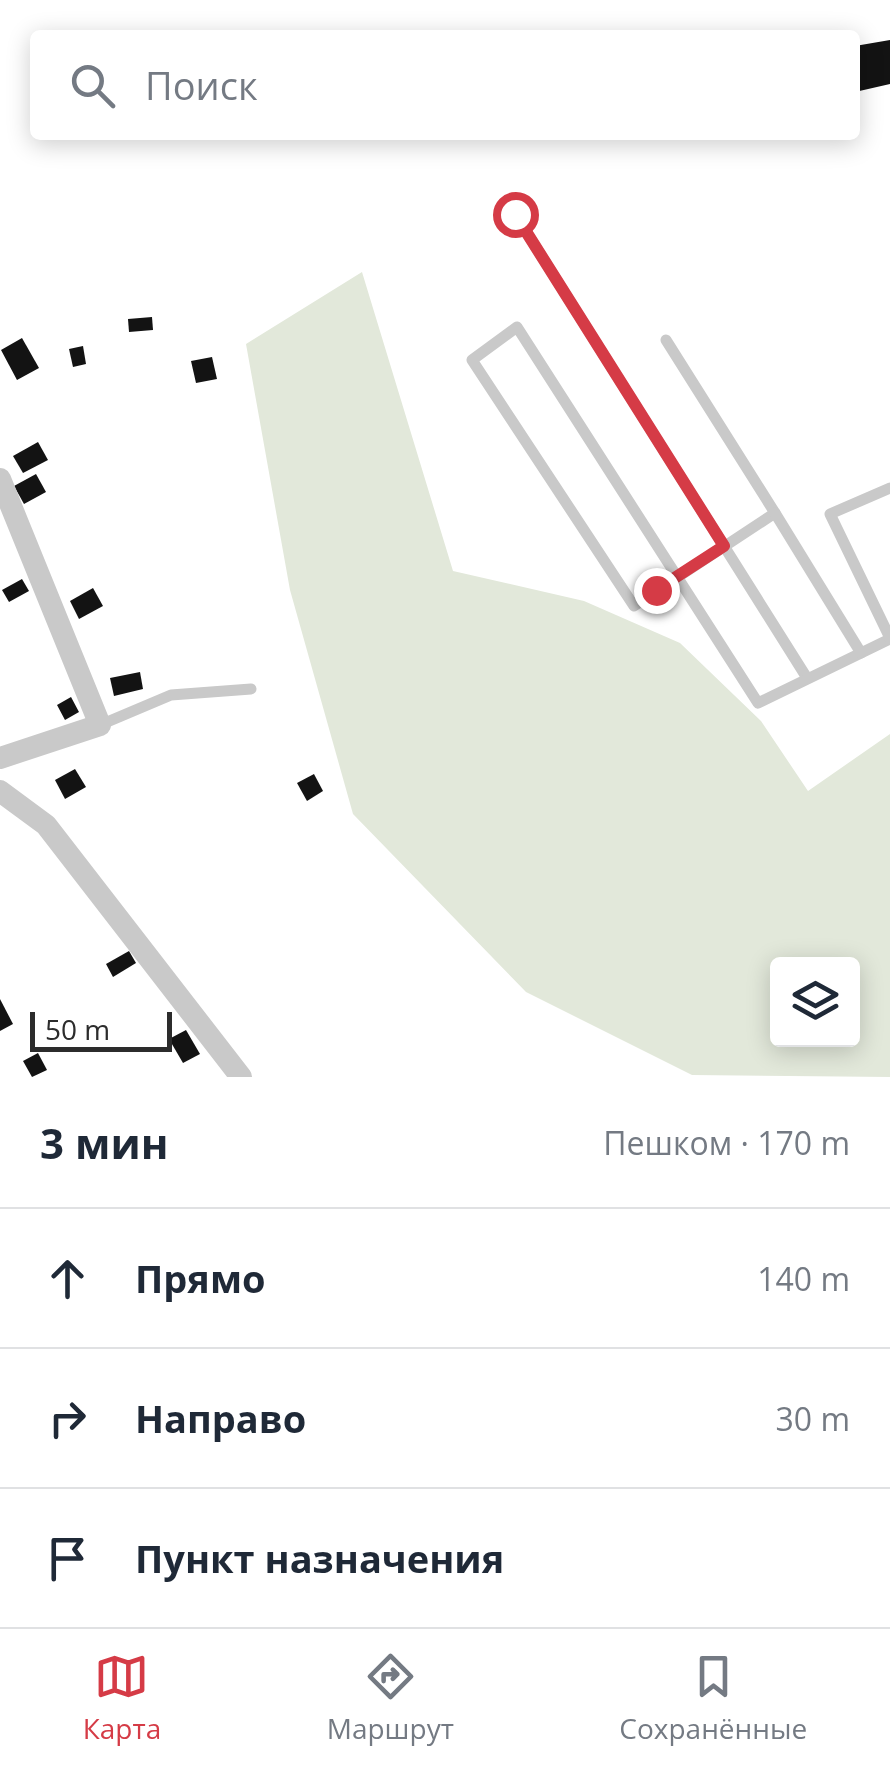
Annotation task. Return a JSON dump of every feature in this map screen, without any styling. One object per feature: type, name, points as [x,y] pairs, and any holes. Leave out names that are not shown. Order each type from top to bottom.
[{"type":"street","points":[[0,479],[100,726],[0,758]]},
{"type":"street","points":[[0,790],[46,825],[242,1077]]},
{"type":"lane","points":[[515,214],[807,678]]},
{"type":"lane","points":[[775,513],[678,574],[634,606],[472,360],[518,326],[678,574],[758,702],[890,638],[830,514],[890,488]]},
{"type":"lane","points":[[666,340],[861,653]]},
{"type":"lane","points":[[100,726],[172,696],[251,689]]},
{"type":"shaded area","points":[[362,272],[453,571],[584,601],[680,643],[761,721],[808,791],[890,734],[890,1077],[692,1075],[526,992],[353,814],[290,590],[246,344]]},
{"type":"building","points":[[890,40],[890,84],[860,91],[860,45]]},
{"type":"building","points":[[152,317],[153,330],[129,332],[128,319]]},
{"type":"building","points":[[22,338],[39,368],[17,380],[1,350]]},
{"type":"building","points":[[83,346],[86,364],[73,367],[69,349]]},
{"type":"building","points":[[212,357],[217,379],[196,383],[191,361]]},
{"type":"building","points":[[38,442],[48,460],[23,473],[13,456]]},
{"type":"building","points":[[36,474],[46,492],[24,504],[14,486]]},
{"type":"building","points":[[22,579],[29,591],[9,602],[2,590]]},
{"type":"building","points":[[93,588],[103,606],[79,619],[70,601]]},
{"type":"building","points":[[140,672],[143,689],[114,696],[110,678]]},
{"type":"building","points":[[71,697],[79,712],[65,720],[57,705]]},
{"type":"building","points":[[75,769],[86,787],[65,799],[55,780]]},
{"type":"building","points":[[314,774],[323,791],[307,801],[297,783]]},
{"type":"building","points":[[129,951],[136,963],[113,977],[106,964]]},
{"type":"building","points":[[0,999],[13,1024],[0,1031]]},
{"type":"building","points":[[186,1030],[200,1054],[183,1063],[169,1039]]},
{"type":"building","points":[[38,1053],[47,1070],[32,1077],[23,1061]]},
{"type":"route","points":[[515,214],[724,546],[656,590]]}]
